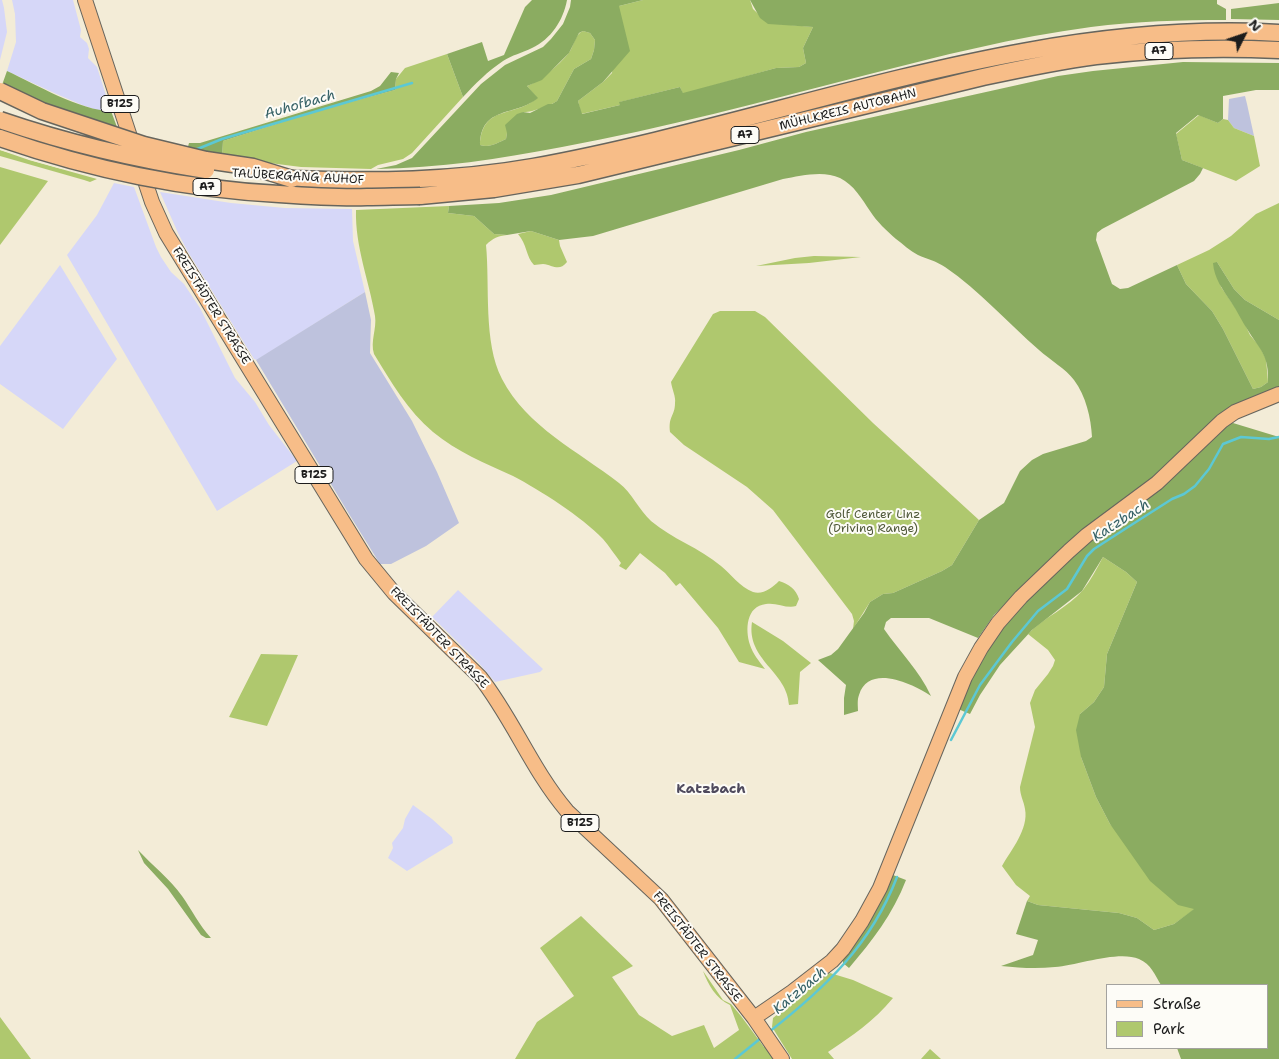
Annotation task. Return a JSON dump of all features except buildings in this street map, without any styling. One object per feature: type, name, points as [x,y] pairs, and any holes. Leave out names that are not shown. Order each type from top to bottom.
[{"type":"highway","name":"MÜHLKREIS AUTOBAHN","points":[[453,176],[506,171],[590,155],[935,71],[1032,50],[1150,34],[1279,33]]},
{"type":"highway","points":[[1251,49],[1279,57]]},
{"type":"highway","name":"MÜHLKREIS AUTOBAHN","points":[[420,196],[494,189],[578,175],[974,79],[1035,66],[1094,56],[1136,52],[1279,50]]},
{"type":"highway","points":[[0,91],[50,114],[144,145],[206,160],[253,167],[292,179]]},
{"type":"highway","name":"TALÜBERGANG AUHOF","points":[[0,120],[64,140],[141,159],[219,172],[292,179],[376,180],[453,176]]},
{"type":"highway","name":"TALÜBERGANG AUHOF","points":[[0,138],[64,158],[149,178],[196,186],[311,196],[420,196]]},
{"type":"main road","name":"FREISTÄDTER STRASSE","points":[[85,0],[159,218],[182,260],[356,544],[388,586],[484,682],[556,799],[661,899],[757,1023],[782,1059]]},
{"type":"main road","points":[[757,1023],[792,992],[832,961],[843,949],[862,921],[880,888],[965,677],[989,635],[1008,611],[1087,535],[1157,484],[1222,421],[1242,409],[1279,394]]},
{"type":"shaded area","points":[[0,0],[2,0],[4,8],[7,32],[0,60]]},
{"type":"shaded area","points":[[12,0],[73,0],[81,30],[80,37],[87,43],[89,49],[88,58],[97,67],[111,111],[100,111],[82,105],[7,71],[16,42],[15,14]]},
{"type":"shaded area","points":[[1245,96],[1254,136],[1234,128],[1228,120],[1229,99]]},
{"type":"shaded area","points":[[114,183],[134,187],[161,257],[171,272],[184,284],[200,308],[235,378],[255,402],[269,425],[297,461],[217,511],[67,255],[97,215]]},
{"type":"shaded area","points":[[160,192],[231,203],[285,208],[352,209],[353,241],[365,292],[257,360],[254,359],[188,252]]},
{"type":"shaded area","points":[[60,265],[117,359],[63,429],[0,384],[0,346]]},
{"type":"shaded area","points":[[365,292],[371,320],[370,353],[412,421],[459,523],[426,546],[391,564],[380,564],[256,360]]},
{"type":"shaded area","points":[[458,590],[543,669],[540,672],[495,682],[477,661],[432,617]]},
{"type":"shaded area","points":[[413,805],[452,837],[453,843],[407,871],[388,858],[393,848],[392,843],[403,828],[405,819]]},
{"type":"green space","points":[[532,0],[567,0],[563,15],[545,40],[497,65],[463,97],[447,54],[482,42],[488,61],[504,55],[525,7]]},
{"type":"green space","points":[[571,0],[643,0],[619,6],[630,51],[603,82],[578,101],[582,114],[620,105],[619,102],[680,87],[683,93],[776,68],[799,67],[806,63],[803,48],[813,27],[768,24],[760,18],[750,0],[1217,0],[1217,4],[1226,9],[1226,20],[1125,23],[1034,36],[950,54],[714,114],[600,140],[469,162],[423,167],[376,169],[396,165],[412,158],[481,84],[505,65],[543,47],[563,24]],"holes":[[[583,31],[590,33],[595,40],[591,59],[574,69],[557,101],[530,113],[523,112],[517,114],[505,125],[506,139],[490,145],[480,145],[486,123],[501,114],[529,104],[538,98],[527,86],[542,80],[569,53],[579,33]]]},
{"type":"green space","points":[[643,0],[750,0],[753,9],[768,23],[813,27],[803,48],[806,63],[799,67],[776,68],[683,94],[680,87],[620,102],[620,105],[581,114],[578,101],[612,73],[619,6]]},
{"type":"green space","points":[[1279,3],[1279,20],[1231,19],[1231,9]]},
{"type":"green space","points":[[583,31],[590,33],[595,40],[591,59],[574,69],[557,101],[551,105],[523,112],[507,133],[506,139],[490,145],[480,145],[482,132],[493,117],[519,108],[537,98],[527,86],[543,77],[560,63],[570,51],[578,35]]},
{"type":"green space","points":[[447,54],[463,97],[412,153],[403,159],[378,165],[371,169],[301,167],[222,157],[223,141],[317,111],[395,90],[396,79],[405,68]]},
{"type":"green space","points":[[1183,62],[1279,63],[1279,90],[1256,90],[1223,96],[1223,119],[1218,123],[1198,115],[1176,133],[1182,160],[1203,168],[1200,174],[1194,181],[1102,229],[1097,233],[1096,240],[1112,284],[1120,289],[1128,288],[1177,265],[1186,284],[1212,311],[1253,389],[1261,387],[1268,382],[1266,360],[1261,349],[1219,284],[1213,263],[1217,262],[1234,289],[1245,300],[1279,320],[1279,388],[1213,421],[1163,470],[1077,535],[994,615],[978,638],[929,618],[891,618],[886,622],[884,629],[915,669],[931,696],[903,682],[881,678],[872,680],[864,685],[859,695],[858,711],[844,715],[846,685],[818,660],[831,655],[838,649],[870,602],[883,594],[893,593],[952,565],[979,520],[1004,503],[1020,471],[1032,460],[1043,454],[1086,441],[1092,437],[1087,407],[1082,393],[1074,380],[958,276],[942,265],[915,253],[896,239],[876,219],[854,188],[840,178],[826,174],[811,174],[783,179],[593,236],[559,240],[531,231],[507,235],[494,234],[474,216],[448,213],[449,206],[499,203],[551,195],[806,132],[1058,76]]},
{"type":"green space","points":[[7,71],[72,102],[99,110],[111,111],[117,127],[110,130],[2,85]]},
{"type":"green space","points":[[391,72],[399,73],[396,79],[395,90],[317,111],[223,141],[222,157],[187,150],[189,143],[200,143],[371,91],[380,86]]},
{"type":"green space","points":[[1199,115],[1218,123],[1223,119],[1228,120],[1234,128],[1254,136],[1260,166],[1236,181],[1182,160],[1176,134]]},
{"type":"green space","points":[[0,150],[97,179],[90,182],[0,156]]},
{"type":"green space","points":[[0,167],[48,181],[0,245]]},
{"type":"green space","points":[[1279,203],[1279,320],[1245,300],[1234,289],[1217,262],[1221,287],[1241,316],[1250,335],[1260,347],[1266,359],[1268,382],[1261,387],[1253,389],[1212,311],[1186,284],[1177,265],[1209,250],[1231,236],[1256,214]]},
{"type":"green space","points":[[449,206],[448,213],[474,216],[494,234],[507,235],[496,238],[486,245],[488,314],[496,364],[502,379],[525,411],[554,437],[619,483],[651,521],[713,560],[744,587],[753,592],[760,593],[779,581],[789,585],[796,592],[799,599],[796,606],[766,604],[754,609],[751,614],[748,626],[748,639],[756,657],[765,669],[739,662],[718,628],[680,583],[676,586],[665,573],[640,553],[626,570],[619,566],[621,563],[605,542],[584,522],[536,489],[472,457],[442,439],[416,415],[394,385],[374,354],[375,316],[360,250],[356,210]]},
{"type":"green space","points":[[531,231],[559,240],[567,262],[561,267],[543,264],[534,265],[518,234]]},
{"type":"green space","points":[[814,256],[861,257],[809,263],[756,266],[795,258]]},
{"type":"green space","name":"Golf Center Linz (Driving Range)","points":[[720,311],[755,311],[765,317],[873,423],[979,520],[952,565],[893,593],[883,594],[870,602],[853,629],[854,621],[852,614],[773,510],[747,487],[684,445],[670,432],[675,401],[671,382],[713,314]]},
{"type":"green space","points":[[1233,423],[1279,437],[1279,1059],[1181,1059],[1177,1049],[1269,1049],[1269,984],[1160,984],[1147,964],[1139,959],[1121,956],[1048,968],[1001,966],[1033,955],[1038,940],[1016,934],[1027,901],[1038,905],[1119,913],[1137,918],[1154,930],[1174,924],[1194,909],[1178,905],[1150,881],[1110,824],[1096,797],[1081,757],[1076,730],[1080,714],[1094,702],[1104,687],[1107,654],[1137,582],[1126,572],[1103,557],[1082,591],[1032,630],[1000,665],[970,714],[958,709],[970,680],[997,632],[1065,559],[1225,425]]},
{"type":"green space","points":[[1103,557],[1126,572],[1137,582],[1107,654],[1104,687],[1094,702],[1080,714],[1081,757],[1096,797],[1110,824],[1195,909],[1174,924],[1154,930],[1137,918],[1119,913],[1038,905],[1027,901],[1030,896],[1016,885],[1002,866],[1022,832],[1026,817],[1020,787],[1035,727],[1030,703],[1035,690],[1048,674],[1055,660],[1048,650],[1028,634],[1083,590]]},
{"type":"green space","points":[[752,622],[783,641],[811,663],[800,672],[798,704],[789,705],[782,683],[755,646],[752,635]]},
{"type":"green space","points":[[261,654],[298,655],[267,726],[229,717]]},
{"type":"green space","points":[[138,850],[177,890],[211,938],[201,935],[168,889],[144,863]]},
{"type":"green space","points":[[893,875],[906,880],[901,892],[881,927],[849,968],[843,963],[843,960],[867,927]]},
{"type":"green space","points":[[581,916],[633,966],[612,977],[639,1015],[672,1036],[704,1025],[714,1048],[739,1030],[730,1005],[721,999],[717,995],[710,986],[703,971],[723,1000],[731,1004],[774,1059],[515,1059],[537,1022],[574,996],[540,948]]},
{"type":"green space","points":[[830,973],[853,980],[893,998],[870,1021],[828,1052],[834,1059],[792,1059],[772,1027],[773,1018]]},
{"type":"green space","points":[[0,1017],[31,1059],[0,1059]]},
{"type":"green space","points":[[930,1049],[941,1059],[921,1059]]},
{"type":"pier","points":[[0,109],[34,120],[21,156],[0,150]]},
{"type":"pier","points":[[36,121],[75,132],[62,169],[24,157]]},
{"type":"waterway","name":"Auhofbach","points":[[195,150],[222,139],[412,83]]},
{"type":"waterway","name":"Katzbach","points":[[951,740],[980,685],[1012,642],[1038,611],[1067,589],[1087,556],[1094,549],[1195,486],[1209,469],[1223,444],[1241,437],[1269,439],[1279,437]]},
{"type":"waterway","name":"Katzbach","points":[[769,1032],[809,999],[844,964],[874,924],[897,877]]},
{"type":"waterway","name":"Katzbach","points":[[735,1059],[761,1038]]},
{"type":"district","name":"Katzbach","points":[[711,789]]}]
